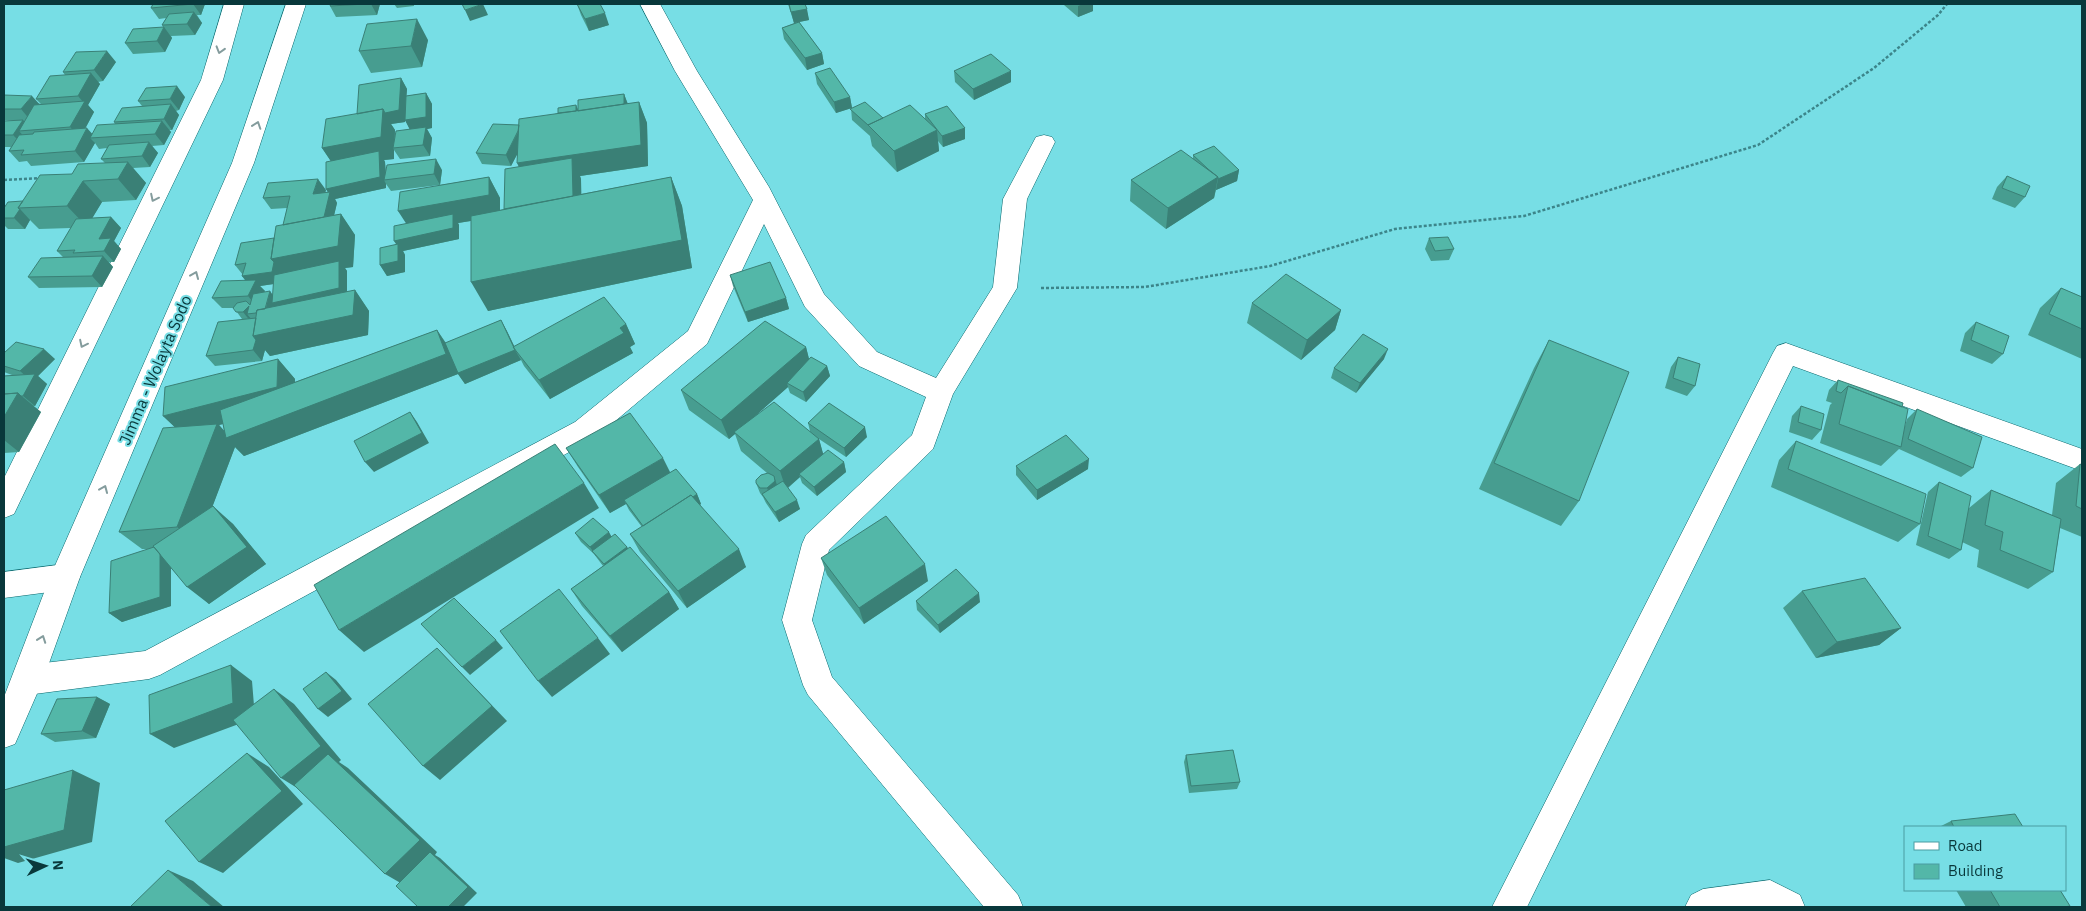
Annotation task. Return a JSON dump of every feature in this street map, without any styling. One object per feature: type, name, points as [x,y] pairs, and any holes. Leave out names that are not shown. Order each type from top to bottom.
[{"type":"main road","points":[[4,506],[212,80],[234,4]]},
{"type":"main road","name":"Jimma - Wolayta Sodo","points":[[4,733],[27,680],[65,577],[244,163],[296,4]]},
{"type":"main road","points":[[650,4],[686,71],[764,200],[814,300],[868,359],[941,392]]},
{"type":"main road","points":[[1006,907],[819,685],[797,620],[816,544],[923,441],[941,392],[1005,288],[1015,199],[1044,142]]},
{"type":"main road","points":[[27,680],[149,665],[585,430],[698,337],[764,200]]},
{"type":"main road","points":[[1509,907],[1786,353],[2082,460]]},
{"type":"main road","points":[[4,585],[65,577]]},
{"type":"main road","points":[[1703,907],[1770,897],[1788,907]]},
{"type":"path","points":[[1005,288],[1145,287],[1270,266],[1395,229],[1524,216],[1615,190],[1758,145],[1874,68],[1938,15],[1947,4]]},
{"type":"path","points":[[4,180],[48,177]]},
{"type":"building","points":[[153,4],[193,4],[151,8]]},
{"type":"building","points":[[331,4],[366,4],[330,6]]},
{"type":"building","points":[[462,4],[483,4],[465,10]]},
{"type":"building","points":[[577,4],[600,4],[605,13],[585,19]]},
{"type":"building","points":[[789,4],[805,4],[807,9],[791,12]]},
{"type":"building","points":[[194,12],[187,24],[162,25],[169,14]]},
{"type":"building","points":[[417,19],[411,46],[359,51],[367,24]]},
{"type":"building","points":[[799,22],[822,53],[805,58],[782,28]]},
{"type":"building","points":[[164,27],[157,41],[125,43],[133,29]]},
{"type":"building","points":[[107,51],[94,70],[63,72],[76,52]]},
{"type":"building","points":[[991,54],[1011,71],[973,89],[954,71]]},
{"type":"building","points":[[830,68],[850,97],[834,102],[815,73]]},
{"type":"building","points":[[91,73],[78,96],[36,99],[50,76]]},
{"type":"building","points":[[401,78],[399,110],[385,113],[383,109],[357,114],[359,85]]},
{"type":"building","points":[[177,86],[170,99],[138,101],[146,88]]},
{"type":"building","points":[[426,93],[426,117],[405,120],[406,96]]},
{"type":"building","points":[[624,94],[624,104],[578,111],[578,100]]},
{"type":"building","points":[[4,95],[32,96],[21,109],[4,109]]},
{"type":"building","points":[[85,101],[70,127],[19,131],[34,105]]},
{"type":"building","points":[[639,102],[641,145],[517,163],[519,119]]},
{"type":"building","points":[[865,102],[883,118],[868,125],[850,109]]},
{"type":"building","points":[[171,104],[164,119],[114,122],[122,108]]},
{"type":"building","points":[[576,105],[576,111],[558,113],[558,108]]},
{"type":"building","points":[[910,105],[937,130],[894,151],[868,125]]},
{"type":"building","points":[[947,106],[965,128],[942,136],[925,114]]},
{"type":"building","points":[[383,109],[381,137],[322,148],[326,119]]},
{"type":"building","points":[[23,120],[13,135],[4,135],[4,121]]},
{"type":"building","points":[[162,121],[155,134],[90,138],[97,125]]},
{"type":"building","points":[[493,124],[519,125],[506,155],[476,153]]},
{"type":"building","points":[[426,127],[423,145],[393,148],[396,131]]},
{"type":"building","points":[[87,128],[75,151],[21,155],[24,150],[9,151],[19,135]]},
{"type":"building","points":[[149,142],[142,156],[101,159],[109,145]]},
{"type":"building","points":[[1214,146],[1239,170],[1218,179],[1193,155]]},
{"type":"building","points":[[1181,150],[1218,177],[1168,208],[1131,180]]},
{"type":"building","points":[[379,151],[380,177],[326,189],[326,162]]},
{"type":"building","points":[[572,158],[573,196],[504,209],[505,169]]},
{"type":"building","points":[[436,159],[434,174],[384,180],[387,165]]},
{"type":"building","points":[[128,162],[118,179],[83,181],[67,206],[18,208],[40,175],[72,174],[78,164]]},
{"type":"building","points":[[2007,176],[2030,186],[2025,197],[2002,188]]},
{"type":"building","points":[[489,177],[489,195],[398,211],[400,192]]},
{"type":"building","points":[[671,177],[682,240],[471,282],[471,216]]},
{"type":"building","points":[[318,179],[313,194],[330,192],[324,217],[283,225],[290,196],[263,198],[268,183]]},
{"type":"building","points":[[23,201],[14,218],[4,218],[4,208],[8,202]]},
{"type":"building","points":[[341,214],[338,246],[271,259],[276,226]]},
{"type":"building","points":[[453,214],[453,228],[394,241],[394,226]]},
{"type":"building","points":[[111,217],[99,239],[111,238],[104,251],[73,253],[75,250],[57,251],[76,219]]},
{"type":"building","points":[[1448,237],[1454,249],[1435,251],[1429,238]]},
{"type":"building","points":[[274,238],[271,259],[274,262],[272,272],[242,276],[246,263],[235,265],[241,243]]},
{"type":"building","points":[[398,244],[398,261],[380,265],[380,248]]},
{"type":"building","points":[[103,256],[92,276],[28,277],[41,258]]},
{"type":"building","points":[[339,261],[339,288],[272,303],[274,275]]},
{"type":"building","points":[[770,262],[786,298],[745,312],[730,275]]},
{"type":"building","points":[[1286,274],[1341,310],[1307,340],[1252,303]]},
{"type":"building","points":[[256,280],[248,296],[212,298],[221,281]]},
{"type":"building","points":[[2061,288],[2082,297],[2082,329],[2049,314]]},
{"type":"building","points":[[355,290],[353,315],[253,336],[257,310]]},
{"type":"building","points":[[270,291],[265,309],[247,314],[249,306],[243,312],[236,312],[233,308],[237,303],[246,301],[250,305],[253,294]]},
{"type":"building","points":[[604,297],[626,324],[620,328],[624,333],[539,380],[513,347]]},
{"type":"building","points":[[256,318],[253,336],[256,340],[253,350],[206,356],[218,322]]},
{"type":"building","points":[[501,320],[515,350],[458,373],[445,343]]},
{"type":"building","points":[[765,321],[806,347],[721,420],[681,390]]},
{"type":"building","points":[[1976,322],[2009,336],[2003,354],[1971,340]]},
{"type":"building","points":[[437,330],[446,354],[226,438],[220,410]]},
{"type":"building","points":[[1363,334],[1388,349],[1360,383],[1334,368]]},
{"type":"building","points":[[1549,340],[1629,372],[1579,501],[1494,463]]},
{"type":"building","points":[[16,342],[44,349],[20,371],[4,366],[4,353]]},
{"type":"building","points":[[811,357],[827,366],[803,392],[787,383]]},
{"type":"building","points":[[1678,357],[1700,364],[1695,386],[1673,378]]},
{"type":"building","points":[[278,359],[277,387],[163,416],[165,387]]},
{"type":"building","points":[[35,374],[23,396],[18,393],[4,394],[4,376]]},
{"type":"building","points":[[1838,380],[1903,403],[1902,407],[1848,386],[1841,393],[1836,391]]},
{"type":"building","points":[[1848,386],[1908,409],[1901,447],[1839,424]]},
{"type":"building","points":[[18,393],[4,417],[4,394]]},
{"type":"building","points":[[774,402],[819,439],[780,471],[734,432]]},
{"type":"building","points":[[829,403],[865,427],[844,448],[808,423]]},
{"type":"building","points":[[1801,406],[1824,414],[1821,430],[1798,422]]},
{"type":"building","points":[[1917,409],[1982,437],[1973,468],[1908,439]]},
{"type":"building","points":[[410,412],[422,433],[365,462],[354,441]]},
{"type":"building","points":[[630,413],[663,458],[599,495],[566,448]]},
{"type":"building","points":[[217,424],[177,527],[119,532],[163,428]]},
{"type":"building","points":[[1066,435],[1089,459],[1037,490],[1016,466]]},
{"type":"building","points":[[1796,441],[1926,494],[1920,524],[1788,469]]},
{"type":"building","points":[[555,444],[584,483],[339,630],[314,585]]},
{"type":"building","points":[[828,450],[844,462],[814,487],[799,474]]},
{"type":"building","points":[[2080,464],[2082,465],[2082,509],[2076,506]]},
{"type":"building","points":[[676,469],[697,494],[693,497],[691,495],[643,526],[624,500]]},
{"type":"building","points":[[768,473],[774,476],[775,481],[767,488],[760,488],[756,480],[761,475]]},
{"type":"building","points":[[783,481],[797,500],[775,512],[762,494]]},
{"type":"building","points":[[1939,482],[1971,496],[1961,550],[1928,536]]},
{"type":"building","points":[[1991,490],[2061,519],[2053,572],[2000,550],[2003,532],[1985,525]]},
{"type":"building","points":[[691,495],[739,549],[678,591],[630,534]]},
{"type":"building","points":[[213,506],[247,547],[187,587],[153,546]]},
{"type":"building","points":[[886,516],[925,564],[859,608],[821,558]]},
{"type":"building","points":[[593,518],[609,532],[590,547],[575,533]]},
{"type":"building","points":[[615,534],[627,547],[604,564],[592,551]]},
{"type":"building","points":[[154,547],[160,554],[160,597],[109,613],[111,561]]},
{"type":"building","points":[[630,547],[669,592],[610,636],[571,589]]},
{"type":"building","points":[[956,569],[979,593],[938,625],[916,601]]},
{"type":"building","points":[[1865,578],[1901,628],[1837,642],[1802,591]]},
{"type":"building","points":[[559,589],[598,638],[538,681],[500,631]]},
{"type":"building","points":[[454,598],[496,640],[462,667],[421,624]]},
{"type":"building","points":[[437,648],[492,706],[423,766],[368,704]]},
{"type":"building","points":[[231,665],[233,703],[150,734],[149,695]]},
{"type":"building","points":[[326,672],[342,691],[318,709],[303,689]]},
{"type":"building","points":[[274,689],[321,746],[281,778],[233,720]]},
{"type":"building","points":[[97,697],[82,731],[41,734],[57,699]]},
{"type":"building","points":[[1233,750],[1240,782],[1191,786],[1186,755]]},
{"type":"building","points":[[247,753],[282,791],[199,862],[165,821]]},
{"type":"building","points":[[328,754],[420,840],[385,874],[294,785]]},
{"type":"building","points":[[73,770],[64,830],[4,847],[4,790]]},
{"type":"building","points":[[2015,814],[2022,826],[1954,826],[1951,821]]},
{"type":"building","points":[[430,852],[468,887],[448,907],[418,907],[396,886]]},
{"type":"building","points":[[168,870],[212,907],[130,907]]},
{"type":"building","points":[[1991,891],[2061,891],[2070,906],[2064,907],[2000,907]]}]
